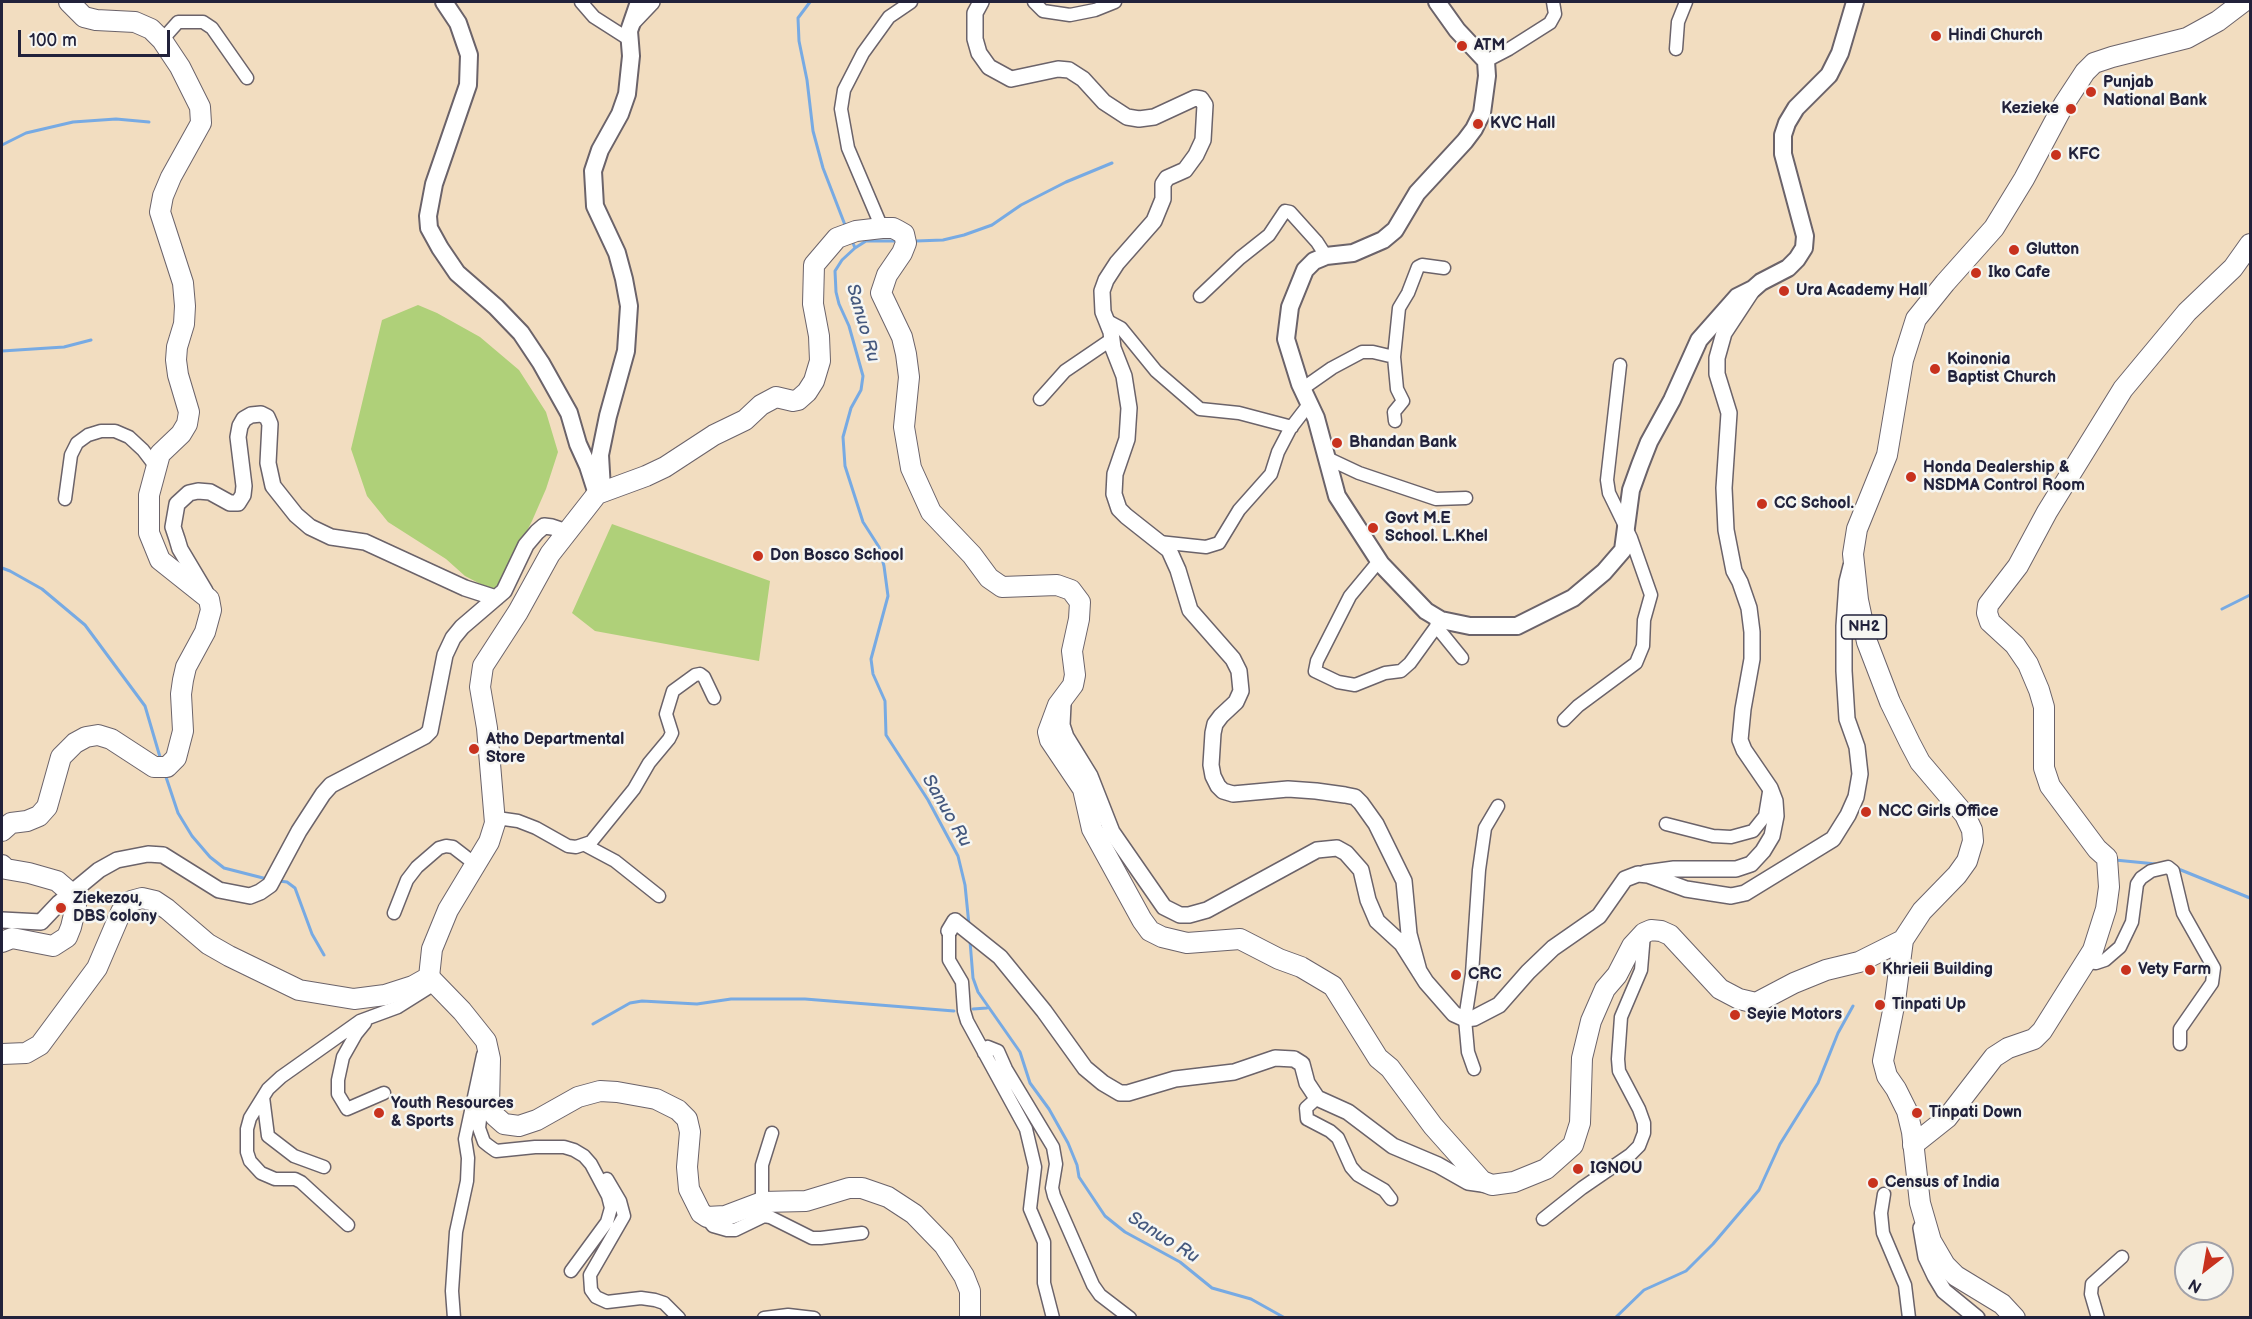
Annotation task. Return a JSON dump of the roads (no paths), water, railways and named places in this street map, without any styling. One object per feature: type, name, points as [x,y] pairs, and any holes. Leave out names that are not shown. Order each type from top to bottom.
[{"type":"main road","points":[[2,831],[11,824],[39,816],[47,807],[61,757],[75,743],[86,737],[99,735],[111,739],[154,767],[167,768],[176,758],[183,731],[181,694],[186,667],[210,620],[212,610],[208,599],[160,560],[149,533],[149,505],[160,454],[181,434],[189,412],[176,360],[177,347],[184,324],[183,283],[160,212],[163,196],[171,177],[201,123],[200,107],[185,76],[162,40],[151,29],[135,22],[96,20],[84,17],[69,2]]},
{"type":"main road","points":[[444,2],[458,23],[469,55],[468,85],[434,184],[428,216],[429,228],[457,273],[496,307],[521,333],[542,363],[569,413],[578,444],[599,494]]},
{"type":"main road","points":[[599,494],[600,455],[626,351],[629,306],[617,253],[595,206],[592,171],[600,150],[620,114],[627,94],[631,56],[629,31],[639,2]]},
{"type":"main road","points":[[1437,2],[1457,30],[1486,61],[1487,76],[1482,113],[1474,129],[1417,193],[1395,230],[1383,240],[1353,254],[1326,256],[1314,261],[1305,270],[1290,307],[1287,339],[1291,360],[1316,418],[1337,496],[1379,561],[1426,611],[1439,623],[1470,626],[1517,626],[1536,618],[1573,597],[1604,572],[1623,550],[1631,490],[1640,465],[1649,442],[1700,340],[1737,297],[1753,290],[1761,282],[1788,268],[1804,248],[1805,236],[1783,154],[1783,135],[1796,108],[1829,75],[1840,53],[1855,2]]},
{"type":"main road","name":"NH2","points":[[2015,1317],[2002,1304],[1962,1280],[1945,1265],[1931,1241],[1920,1203],[1907,1111],[1887,1076],[1883,1061],[1895,1001],[1903,940],[1922,912],[1967,861],[1973,840],[1972,830],[1965,815],[1920,762],[1890,702],[1867,642],[1858,600],[1853,554],[1862,514],[1887,455],[1903,360],[1916,319],[1994,228],[2024,179],[2064,104],[2085,72],[2094,63],[2187,38],[2205,30],[2242,2]]},
{"type":"main road","points":[[970,1317],[970,1291],[957,1263],[932,1231],[900,1203],[862,1188],[849,1188],[806,1201],[762,1202],[725,1216],[705,1216],[694,1202],[689,1189],[687,1167],[690,1132],[687,1119],[678,1110],[656,1099],[600,1091],[578,1097],[537,1120],[519,1126],[504,1124],[489,1107],[488,1050],[472,1022],[432,979],[432,949],[448,910],[489,842],[495,823],[487,728],[480,687],[483,666],[518,612],[550,554],[599,494],[665,467],[714,435],[745,420],[761,405],[776,397],[793,401],[798,400],[807,392],[814,381],[820,361],[819,336],[813,304],[814,265],[837,238],[855,231],[882,228],[893,228],[904,234],[906,243],[887,275],[881,293],[902,337],[906,354],[909,377],[904,427],[911,468],[931,512],[972,555],[989,578],[1002,587],[1057,585],[1071,590],[1080,602],[1072,651],[1075,675],[1073,685],[1058,705],[1048,732],[1050,740],[1083,789],[1092,829],[1142,920],[1150,931],[1162,938],[1187,943],[1240,939],[1272,956],[1302,967],[1333,986],[1378,1058],[1390,1068],[1432,1126],[1482,1181],[1492,1185],[1514,1182],[1546,1169],[1573,1144],[1580,1123],[1582,1058],[1591,1021],[1605,989],[1624,963],[1632,946],[1644,933],[1651,930],[1670,935],[1720,989],[1739,999],[1756,1003],[1794,983],[1826,970],[1859,962],[1903,940]]},
{"type":"main road","points":[[1913,1145],[1947,1118],[1994,1057],[2008,1048],[2034,1039],[2042,1031],[2086,962],[2106,909],[2109,887],[2107,858],[2097,849],[2050,786],[2044,768],[2044,707],[2039,690],[2028,664],[2015,645],[1990,622],[1987,613],[1988,605],[2018,566],[2052,504],[2123,389],[2187,312],[2233,268],[2250,244]]},
{"type":"main road","points":[[2,865],[6,869],[57,881],[72,894],[76,906],[67,937],[53,946],[12,938],[2,942]]},
{"type":"main road","points":[[2,1054],[26,1053],[39,1045],[97,968],[121,912],[131,901],[142,898],[154,901],[185,926],[249,968],[299,990],[354,999],[385,995],[432,979]]},
{"type":"street","points":[[581,2],[594,17],[630,40]]},
{"type":"street","points":[[633,22],[652,2]]},
{"type":"street","points":[[882,228],[848,148],[841,109],[844,90],[863,53],[889,17],[911,2]]},
{"type":"street","points":[[981,2],[975,13],[975,39],[979,53],[988,67],[1011,79],[1058,69],[1069,70],[1083,79],[1104,102],[1127,117],[1139,119],[1154,117],[1195,98],[1201,99],[1205,105],[1203,140],[1196,154],[1185,170],[1167,178],[1163,184],[1163,199],[1154,221],[1128,249],[1106,280],[1102,291],[1101,301],[1113,348],[1124,376],[1129,408],[1127,439],[1115,474],[1114,494],[1119,509],[1169,550],[1190,610],[1233,659],[1239,671],[1241,690],[1236,702],[1215,724],[1213,733],[1211,765],[1218,786],[1223,791],[1233,794],[1288,789],[1316,791],[1354,797],[1361,803],[1376,824],[1404,881],[1410,934],[1419,971]]},
{"type":"street","points":[[1034,2],[1043,11],[1070,15],[1095,10],[1115,2]]},
{"type":"street","points":[[1486,61],[1550,24],[1555,14],[1553,2]]},
{"type":"street","points":[[1676,49],[1677,2]]},
{"type":"street","points":[[1678,22],[1686,2]]},
{"type":"street","points":[[162,40],[178,22],[203,22],[212,28],[247,78]]},
{"type":"street","points":[[1200,296],[1240,258],[1269,236],[1285,211],[1290,212],[1317,242],[1326,256]]},
{"type":"street","points":[[1395,421],[1394,412],[1403,401],[1397,389],[1394,357],[1399,308],[1408,293],[1416,270],[1422,265],[1444,268]]},
{"type":"street","points":[[1064,695],[1062,716],[1066,737],[1090,776],[1112,832],[1164,907],[1180,915],[1207,910],[1317,850],[1336,849],[1346,852],[1361,870],[1368,900],[1377,921],[1402,944],[1419,971],[1445,1004],[1454,1014],[1465,1019],[1486,1013],[1499,1005],[1553,948],[1599,916],[1625,879],[1660,870],[1736,869],[1751,864],[1763,851],[1772,836],[1776,816],[1775,801],[1770,788],[1744,750],[1740,740],[1752,659],[1752,632],[1749,608],[1734,571],[1726,530],[1724,488],[1729,413],[1717,374],[1717,358],[1724,333],[1753,290]]},
{"type":"street","points":[[1106,320],[1121,328],[1156,371],[1200,409],[1239,413],[1292,427]]},
{"type":"street","points":[[1040,399],[1058,377],[1112,339]]},
{"type":"street","points":[[1158,542],[1206,547],[1220,543],[1239,510],[1271,474],[1278,452],[1306,396],[1332,368],[1362,352],[1394,357]]},
{"type":"street","points":[[1564,720],[1578,706],[1636,663],[1641,655],[1644,620],[1652,595],[1631,538],[1609,493],[1607,480],[1620,364]]},
{"type":"street","points":[[208,599],[173,527],[177,504],[189,493],[198,491],[210,492],[230,503],[238,503],[243,495],[244,486],[238,437],[240,426],[244,419],[251,415],[261,414],[267,417],[270,424],[268,463],[273,486],[296,516],[310,527],[332,537],[365,542],[465,588],[496,598]]},
{"type":"street","points":[[66,499],[71,454],[76,443],[88,435],[101,431],[115,431],[129,437],[156,467]]},
{"type":"street","points":[[1328,458],[1359,473],[1436,499],[1466,498]]},
{"type":"street","points":[[2,920],[41,922],[59,903],[99,870],[117,860],[156,854],[172,860],[219,890],[249,896],[260,892],[270,885],[299,831],[322,794],[331,785],[425,736],[430,731],[445,655],[453,638],[462,627],[504,591],[526,545],[537,532],[544,526],[567,532]]},
{"type":"street","points":[[1638,874],[1648,875],[1686,889],[1731,896],[1745,893],[1833,839],[1842,828],[1856,797],[1860,774],[1857,747],[1847,719],[1844,671],[1846,582],[1853,554]]},
{"type":"street","points":[[1379,561],[1350,596],[1317,662],[1315,671],[1338,682],[1355,685],[1385,673],[1401,671],[1410,663],[1439,623],[1462,658]]},
{"type":"street","points":[[495,823],[504,819],[518,821],[536,828],[560,843],[576,847],[585,845],[597,835],[634,789],[649,763],[672,734],[666,714],[673,691],[695,675],[700,674],[704,677],[714,698]]},
{"type":"street","points":[[1666,824],[1713,836],[1731,837],[1753,831],[1765,816],[1770,788]]},
{"type":"street","points":[[1473,1069],[1468,1052],[1465,1019],[1472,974],[1479,870],[1485,828],[1498,806]]},
{"type":"street","points":[[585,845],[615,861],[659,896]]},
{"type":"street","points":[[394,913],[406,880],[439,848],[453,847],[475,864]]},
{"type":"street","points":[[2086,962],[2096,963],[2105,960],[2120,947],[2132,921],[2137,884],[2141,878],[2151,871],[2168,867],[2173,871],[2183,913],[2214,968],[2212,983],[2180,1029],[2180,1044]]},
{"type":"street","points":[[1053,1317],[1044,1283],[1044,1242],[1030,1209],[1035,1167],[1026,1129],[975,1038],[964,1011],[962,982],[949,960],[949,931],[955,921],[1000,957],[1044,1011],[1085,1068],[1120,1093],[1128,1093],[1174,1079],[1234,1072],[1275,1058],[1294,1059],[1302,1064],[1310,1091],[1317,1098],[1348,1112],[1393,1146],[1438,1165],[1468,1182],[1477,1185],[1492,1185]]},
{"type":"street","points":[[1543,1219],[1582,1188],[1630,1155],[1639,1146],[1644,1133],[1639,1109],[1619,1071],[1618,1059],[1621,1017],[1641,970],[1644,933]]},
{"type":"street","points":[[348,1225],[301,1182],[295,1179],[275,1179],[266,1176],[250,1161],[247,1152],[247,1129],[250,1118],[263,1097],[281,1077],[360,1021],[398,1007],[432,979]]},
{"type":"street","points":[[369,1017],[343,1057],[338,1080],[338,1094],[347,1109],[384,1094]]},
{"type":"street","points":[[984,1053],[988,1047],[998,1051],[1006,1069],[1053,1147],[1056,1164],[1052,1188],[1054,1196],[1093,1285],[1100,1296],[1130,1317]]},
{"type":"street","points":[[488,1050],[479,1128],[484,1142],[496,1151],[564,1147],[596,1164],[620,1201],[624,1216],[590,1275],[591,1290],[596,1297],[607,1302],[641,1298],[655,1300],[664,1303],[679,1317]]},
{"type":"street","points":[[454,1317],[452,1291],[456,1232],[467,1181],[468,1158],[465,1138],[488,1050]]},
{"type":"street","points":[[263,1097],[268,1136],[294,1156],[324,1167]]},
{"type":"street","points":[[1317,1098],[1306,1108],[1307,1119],[1338,1138],[1358,1175],[1384,1190],[1391,1199]]},
{"type":"street","points":[[762,1202],[762,1165],[772,1133]]},
{"type":"street","points":[[571,1271],[600,1233],[610,1215],[608,1196],[591,1164],[584,1156]]},
{"type":"street","points":[[1884,1194],[1881,1213],[1883,1233],[1905,1285],[1909,1317]]},
{"type":"street","points":[[1920,1203],[1921,1238],[1926,1257],[1935,1276],[1944,1290],[1977,1317]]},
{"type":"street","points":[[705,1216],[713,1226],[727,1230],[735,1230],[764,1216],[812,1238],[862,1233]]},
{"type":"street","points":[[2098,1317],[2091,1294],[2092,1284],[2122,1257]]},
{"type":"street","points":[[764,1317],[788,1315],[814,1317]]},
{"type":"waterway","points":[[810,2],[798,18],[799,41],[807,80],[813,131],[823,168],[845,225]]},
{"type":"waterway","points":[[2,145],[26,133],[73,122],[116,119],[149,122]]},
{"type":"waterway","points":[[916,241],[943,240],[992,225],[1021,205],[1066,182],[1112,163]]},
{"type":"waterway","points":[[855,248],[866,241],[898,241]]},
{"type":"waterway","name":"Sanuo Ru","points":[[853,243],[855,248],[842,260],[835,271],[839,304],[849,326],[863,376],[861,390],[851,408],[843,437],[845,466],[863,522],[879,547],[888,596],[871,659],[873,674],[885,701],[886,735],[928,800],[958,856],[965,885],[969,925]]},
{"type":"waterway","points":[[2,351],[64,347],[91,340]]},
{"type":"waterway","points":[[2,568],[42,589],[85,625],[145,706],[160,757]]},
{"type":"waterway","points":[[2222,609],[2250,595]]},
{"type":"waterway","points":[[166,777],[178,813],[192,836],[210,857],[224,868],[267,879]]},
{"type":"waterway","points":[[2115,860],[2156,864]]},
{"type":"waterway","points":[[2176,868],[2250,898]]},
{"type":"waterway","points":[[279,881],[287,882],[295,888],[312,934],[324,955]]},
{"type":"waterway","name":"Sanuo Ru","points":[[970,941],[973,978],[978,992],[1020,1052],[1030,1083],[1049,1109],[1068,1143],[1079,1177],[1105,1216],[1125,1232],[1180,1262],[1212,1288],[1251,1299],[1285,1318]]},
{"type":"waterway","points":[[593,1024],[630,1003],[642,1001],[697,1004],[731,999],[805,999],[954,1011]]},
{"type":"waterway","points":[[1615,1318],[1644,1290],[1686,1271],[1713,1244],[1759,1190],[1780,1144],[1818,1083],[1838,1033],[1853,1006]]},
{"type":"waterway","points":[[973,1009],[987,1008]]},
{"type":"place","name":"Hindi Church","points":[[1936,36]]},
{"type":"place","name":"ATM","points":[[1462,46]]},
{"type":"place","name":"Punjab National Bank","points":[[2091,92]]},
{"type":"place","name":"Kezieke","points":[[2071,109]]},
{"type":"place","name":"KVC Hall","points":[[1478,124]]},
{"type":"place","name":"KFC","points":[[2056,155]]},
{"type":"place","name":"Glutton","points":[[2014,250]]},
{"type":"place","name":"Iko Cafe","points":[[1976,273]]},
{"type":"place","name":"Ura Academy Hall","points":[[1784,291]]},
{"type":"place","name":"Koinonia Baptist Church","points":[[1935,369]]},
{"type":"place","name":"Bhandan Bank","points":[[1337,443]]},
{"type":"place","name":"Honda Dealership & NSDMA Control Room","points":[[1911,477]]},
{"type":"place","name":"CC School.","points":[[1762,504]]},
{"type":"place","name":"Govt M.E School. L.Khel","points":[[1373,528]]},
{"type":"place","name":"Don Bosco School","points":[[758,556]]},
{"type":"place","name":"Atho Departmental Store","points":[[474,749]]},
{"type":"place","name":"NCC Girls Office","points":[[1866,812]]},
{"type":"place","name":"Ziekezou, DBS colony","points":[[61,908]]},
{"type":"place","name":"Khrieii Building","points":[[1870,970]]},
{"type":"place","name":"Vety Farm","points":[[2126,970]]},
{"type":"place","name":"CRC","points":[[1456,975]]},
{"type":"place","name":"Tinpati Up","points":[[1880,1005]]},
{"type":"place","name":"Seyie Motors","points":[[1735,1015]]},
{"type":"place","name":"Youth Resources & Sports","points":[[379,1113]]},
{"type":"place","name":"Tinpati Down","points":[[1917,1113]]},
{"type":"place","name":"IGNOU","points":[[1578,1169]]},
{"type":"place","name":"Census of India","points":[[1873,1183]]}]
